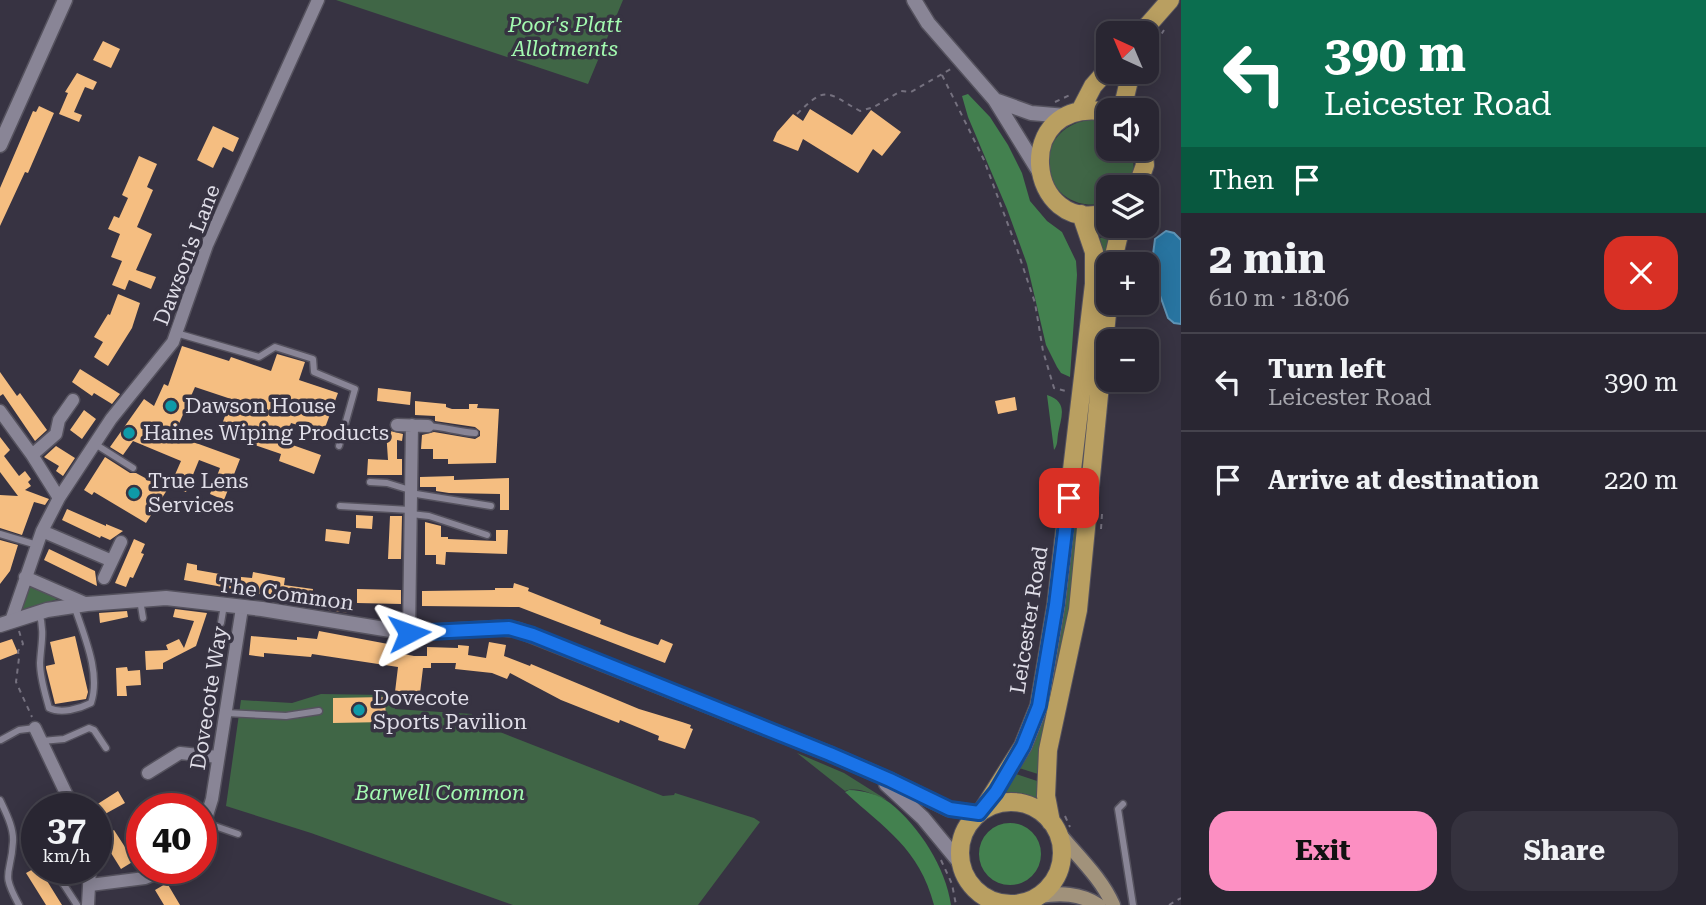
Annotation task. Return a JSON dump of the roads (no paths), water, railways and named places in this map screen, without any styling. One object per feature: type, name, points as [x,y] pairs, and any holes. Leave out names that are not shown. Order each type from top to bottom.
[{"type":"main road","points":[[1156,21],[1170,0]]},
{"type":"main road","points":[[1096,83],[1067,109],[1053,127],[1044,140],[1039,156],[1040,173],[1054,200],[1081,214],[1096,215]]},
{"type":"main road","points":[[1067,109],[1096,109]]},
{"type":"main road","name":"Leicester Road","points":[[981,812],[1023,746],[1039,706],[1056,605],[1094,284],[1091,240],[1081,214]]},
{"type":"main road","name":"Leicester Road","points":[[1054,826],[1046,796],[1048,750],[1078,610],[1107,315]]},
{"type":"main road","points":[[967,905],[963,837],[981,812],[992,806],[1013,802],[1029,805],[1040,811],[1094,875],[1113,905]]},
{"type":"main road","points":[[1035,900],[1054,881],[1060,867],[1062,852],[1054,826]]},
{"type":"main road","points":[[963,870],[982,896],[996,902],[1015,904],[1073,895],[1089,899],[1098,905]]},
{"type":"street","name":"Dawson's Lane","points":[[6,623],[42,531],[59,498],[94,443],[173,342],[207,245],[318,0]]},
{"type":"street","points":[[914,0],[928,23],[995,100],[1040,173]]},
{"type":"street","points":[[0,145],[60,2]]},
{"type":"street","points":[[995,100],[1031,113],[1067,109]]},
{"type":"street","points":[[32,455],[56,434],[59,420],[73,400]]},
{"type":"street","points":[[0,411],[59,498]]},
{"type":"street","points":[[397,425],[428,426]]},
{"type":"street","points":[[409,633],[412,425]]},
{"type":"street","points":[[42,531],[112,561]]},
{"type":"street","points":[[104,578],[121,542]]},
{"type":"street","points":[[24,577],[80,605]]},
{"type":"street","name":"The Common","points":[[6,623],[39,612],[80,605],[166,598],[409,633],[498,628],[517,630],[678,692],[950,809],[981,812]]},
{"type":"street","name":"Dovecote Way","points":[[213,793],[242,608]]},
{"type":"street","points":[[35,729],[66,793]]},
{"type":"street","points":[[148,773],[180,754],[218,757]]},
{"type":"street","name":"The Common","points":[[871,773],[905,799],[963,870]]},
{"type":"street","points":[[88,905],[89,885],[126,880]]},
{"type":"lane","points":[[176,333],[259,357],[275,347],[313,359],[314,372],[355,389],[339,446]]},
{"type":"lane","points":[[428,426],[447,428],[453,432],[475,433]]},
{"type":"lane","points":[[94,443],[133,468]]},
{"type":"lane","points":[[370,482],[387,483],[410,491],[491,506]]},
{"type":"lane","points":[[340,506],[410,512],[487,535]]},
{"type":"lane","points":[[0,534],[37,545]]},
{"type":"lane","points":[[140,600],[143,618]]},
{"type":"lane","points":[[39,612],[44,628],[40,665],[42,686],[49,708],[57,712],[91,703],[93,675],[80,605]]},
{"type":"lane","points":[[221,623],[224,605]]},
{"type":"lane","points":[[226,713],[286,716],[319,711]]},
{"type":"lane","points":[[42,741],[64,739],[89,728],[94,730],[106,748]]},
{"type":"lane","points":[[1,740],[19,730],[35,729]]},
{"type":"lane","points":[[0,800],[12,829],[13,841],[4,888],[19,905]]},
{"type":"lane","points":[[1123,804],[1118,809],[1133,905]]},
{"type":"lane","points":[[217,831],[238,834]]},
{"type":"lane","points":[[63,884],[77,905]]},
{"type":"water","points":[[1166,231],[1174,233],[1181,240],[1181,324],[1168,318],[1159,293],[1159,252],[1153,252],[1155,239]]},
{"type":"place","name":"Dawson House","points":[[171,406]]},
{"type":"place","name":"Haines Wiping Products","points":[[129,433]]},
{"type":"place","name":"True Lens Services","points":[[134,493]]},
{"type":"place","name":"Dovecote Sports Pavilion","points":[[359,710]]},
{"type":"park label","name":"Poor's Platt Allotments","points":[[565,37]]},
{"type":"park label","name":"Barwell Common","points":[[440,793]]}]
